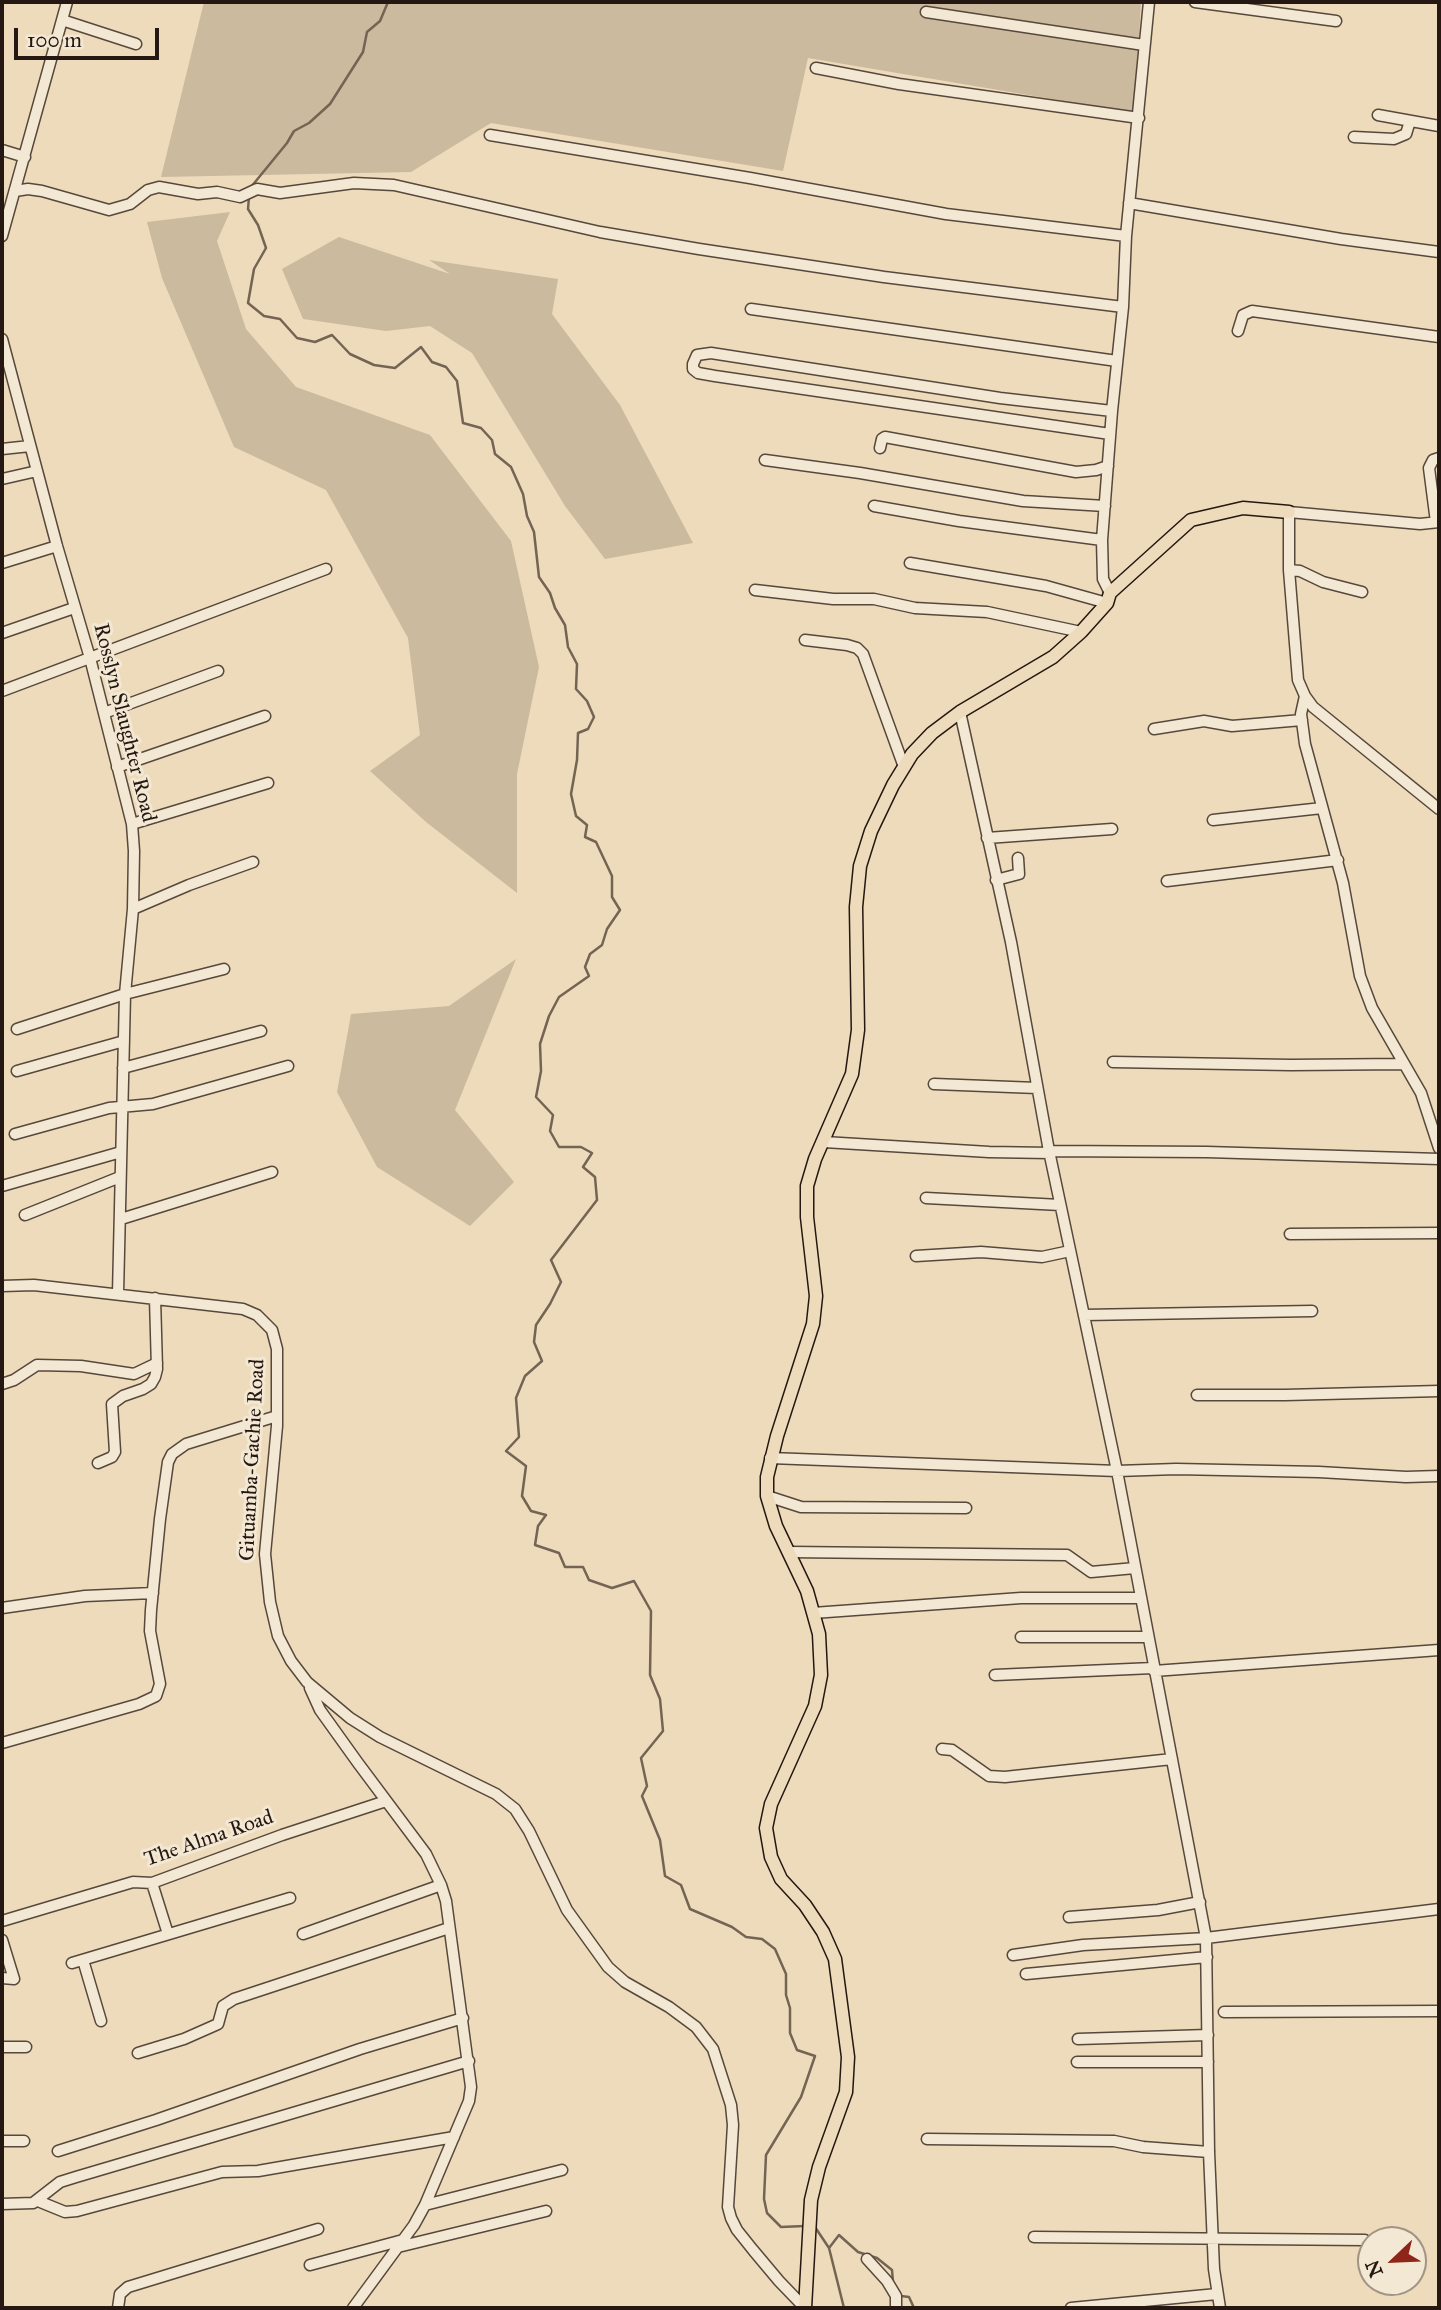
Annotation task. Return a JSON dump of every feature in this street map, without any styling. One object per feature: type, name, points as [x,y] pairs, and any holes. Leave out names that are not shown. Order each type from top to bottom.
[{"type":"main road","points":[[805,2308],[809,2226],[819,2167],[846,2092],[848,2057],[835,1959],[805,1905],[780,1879],[771,1857],[766,1828],[771,1804],[815,1706],[821,1675],[819,1634],[807,1591],[776,1526],[767,1496],[770,1458],[813,1324],[817,1296],[807,1217],[807,1186],[815,1159],[852,1074],[858,1030],[856,907],[860,866],[871,831],[904,767],[932,733],[960,712],[1053,657],[1081,632],[1109,598],[1191,520],[1243,508],[1289,512]]},
{"type":"street","points":[[2,236],[68,2]]},
{"type":"street","points":[[911,563],[1109,598],[1103,579],[1102,540],[1123,307],[1126,236],[1149,2]]},
{"type":"street","points":[[1195,2],[1336,21]]},
{"type":"street","points":[[926,12],[1144,45]]},
{"type":"street","points":[[62,20],[136,44]]},
{"type":"street","points":[[816,68],[898,84],[1139,118]]},
{"type":"street","points":[[1378,115],[1439,125]]},
{"type":"street","points":[[1354,137],[1394,139],[1406,134],[1410,121]]},
{"type":"street","points":[[491,135],[946,214],[1126,236]]},
{"type":"street","points":[[2,150],[24,158]]},
{"type":"street","points":[[15,191],[42,191],[109,210],[130,204],[149,190],[159,187],[198,194],[217,192],[240,197],[257,188],[280,193],[354,183],[377,183],[600,232],[699,249],[884,278],[1123,307]]},
{"type":"street","points":[[1129,203],[1328,237],[1439,252]]},
{"type":"street","points":[[751,309],[1117,361]]},
{"type":"street","points":[[1238,331],[1243,315],[1252,311],[1439,337]]},
{"type":"street","name":"Rosslyn Slaughter Road","points":[[2,339],[5,369],[16,390],[132,824],[133,909],[125,994],[118,1294]]},
{"type":"street","points":[[1110,433],[715,376],[698,373],[693,369],[693,364],[697,355],[711,354],[1000,398],[1112,411]]},
{"type":"street","points":[[2,389],[16,390]]},
{"type":"street","points":[[880,448],[885,437],[1076,472],[1108,466]]},
{"type":"street","points":[[2,449],[30,446]]},
{"type":"street","points":[[1439,458],[1433,460],[1429,468],[1438,522],[1420,524],[1289,512],[1289,570],[1298,680],[1305,696],[1313,707],[1439,809]]},
{"type":"street","points":[[765,460],[1023,501],[1105,506]]},
{"type":"street","points":[[2,478],[37,471]]},
{"type":"street","points":[[874,506],[959,521],[1102,540]]},
{"type":"street","points":[[2,563],[57,546]]},
{"type":"street","points":[[2,691],[326,569]]},
{"type":"street","points":[[1289,570],[1300,571],[1322,582],[1362,592]]},
{"type":"street","points":[[755,590],[833,599],[874,599],[915,608],[987,612],[1081,632]]},
{"type":"street","points":[[2,633],[74,608]]},
{"type":"street","points":[[805,640],[847,645],[857,648],[863,654],[904,767]]},
{"type":"street","points":[[104,713],[218,671]]},
{"type":"street","points":[[1305,696],[1301,714],[1305,744],[1338,860],[1360,976],[1372,1008],[1421,1093],[1439,1148]]},
{"type":"street","points":[[960,712],[1117,1471],[1206,1938],[1212,2239],[1220,2308]]},
{"type":"street","points":[[117,767],[265,716]]},
{"type":"street","points":[[1154,729],[1204,721],[1233,726],[1302,720]]},
{"type":"street","points":[[132,824],[268,783]]},
{"type":"street","points":[[1213,820],[1322,808]]},
{"type":"street","points":[[987,838],[1112,830]]},
{"type":"street","points":[[996,880],[1019,874],[1018,858]]},
{"type":"street","points":[[1167,881],[1338,860]]},
{"type":"street","points":[[133,909],[253,862]]},
{"type":"street","points":[[18,1029],[125,994],[224,969]]},
{"type":"street","points":[[123,1068],[261,1031]]},
{"type":"street","points":[[17,1071],[124,1041]]},
{"type":"street","points":[[1112,1062],[1404,1064]]},
{"type":"street","points":[[15,1135],[109,1108],[153,1104],[288,1066]]},
{"type":"street","points":[[934,1084],[1037,1088]]},
{"type":"street","points":[[824,1142],[989,1152],[1207,1152],[1439,1159]]},
{"type":"street","points":[[2,1186],[121,1152]]},
{"type":"street","points":[[121,1219],[272,1172]]},
{"type":"street","points":[[25,1215],[120,1177]]},
{"type":"street","points":[[926,1198],[1060,1205]]},
{"type":"street","points":[[1290,1234],[1439,1233]]},
{"type":"street","points":[[916,1256],[981,1252],[1042,1257],[1070,1251]]},
{"type":"street","name":"Gituamba-Gachie Road","points":[[2,1286],[34,1285],[243,1309],[257,1315],[272,1330],[277,1349],[277,1416],[265,1554],[270,1602],[278,1636],[291,1661],[307,1682],[350,1718],[380,1737],[467,1778],[496,1794],[515,1809],[529,1830],[567,1910],[608,1967],[625,1982],[696,2026],[713,2049],[731,2105],[733,2125],[728,2207],[731,2218],[737,2230],[770,2271],[805,2308]]},
{"type":"street","points":[[98,1463],[112,1457],[115,1452],[113,1404],[123,1396],[143,1390],[155,1377],[155,1298]]},
{"type":"street","points":[[1084,1315],[1312,1311]]},
{"type":"street","points":[[2,1384],[14,1380],[37,1365],[81,1366],[134,1374],[157,1363]]},
{"type":"street","points":[[1197,1395],[1439,1391]]},
{"type":"street","points":[[2,1743],[139,1704],[156,1696],[160,1684],[150,1631],[168,1462],[172,1454],[186,1444],[277,1416]]},
{"type":"street","points":[[770,1458],[1117,1471],[1176,1469],[1439,1476]]},
{"type":"street","points":[[767,1496],[801,1507],[966,1508]]},
{"type":"street","points":[[789,1552],[1067,1555],[1091,1572],[1135,1568]]},
{"type":"street","points":[[2,1608],[85,1596],[152,1593]]},
{"type":"street","points":[[813,1613],[1021,1598],[1140,1598]]},
{"type":"street","points":[[1021,1637],[1147,1637]]},
{"type":"street","points":[[995,1675],[1154,1669],[1439,1650]]},
{"type":"street","points":[[307,1682],[320,1710],[426,1854],[441,1885],[463,2018],[471,2087],[469,2101],[425,2205],[354,2308]]},
{"type":"street","points":[[942,1749],[952,1750],[989,1776],[1005,1777],[1172,1759]]},
{"type":"street","name":"The Alma Road","points":[[2,1921],[133,1882],[152,1883],[282,1835],[386,1801]]},
{"type":"street","points":[[152,1883],[168,1934]]},
{"type":"street","points":[[303,1934],[441,1885]]},
{"type":"street","points":[[101,2021],[77,1961],[290,1898]]},
{"type":"street","points":[[1069,1917],[1158,1910],[1200,1902]]},
{"type":"street","points":[[1013,1955],[1083,1945],[1206,1938],[1439,1909]]},
{"type":"street","points":[[138,2053],[184,2039],[218,2024],[223,2006],[234,1998],[449,1928]]},
{"type":"street","points":[[2,1940],[15,1979],[2,1978]]},
{"type":"street","points":[[1027,1974],[1207,1957]]},
{"type":"street","points":[[1224,2012],[1439,2011]]},
{"type":"street","points":[[58,2151],[360,2049],[463,2018]]},
{"type":"street","points":[[1078,2039],[1208,2035]]},
{"type":"street","points":[[2,2047],[26,2047]]},
{"type":"street","points":[[2,2204],[38,2201],[60,2182],[468,2061]]},
{"type":"street","points":[[1077,2062],[1208,2062]]},
{"type":"street","points":[[38,2201],[65,2212],[77,2211],[222,2172],[258,2171],[454,2137]]},
{"type":"street","points":[[2,2141],[24,2140]]},
{"type":"street","points":[[927,2140],[1114,2141],[1143,2147],[1209,2151]]},
{"type":"street","points":[[425,2205],[562,2170]]},
{"type":"street","points":[[310,2265],[546,2211]]},
{"type":"street","points":[[118,2308],[120,2294],[128,2287],[318,2229]]},
{"type":"street","points":[[1034,2237],[1357,2240]]},
{"type":"street","points":[[867,2259],[887,2281],[896,2296],[896,2308]]},
{"type":"street","points":[[1071,2308],[1217,2294]]},
{"type":"shaded area","points":[[204,2],[1141,2],[1135,113],[808,58],[783,171],[491,123],[411,172],[161,177]]},
{"type":"shaded area","points":[[230,212],[217,241],[246,329],[296,387],[430,435],[511,541],[539,667],[517,774],[517,893],[426,822],[370,771],[420,735],[408,638],[326,490],[234,447],[162,278],[147,222]]},
{"type":"shaded area","points":[[339,237],[450,274],[429,260],[558,279],[552,314],[620,405],[693,543],[605,559],[565,506],[472,353],[430,326],[386,331],[303,319],[282,269]]},
{"type":"shaded area","points":[[516,959],[455,1110],[514,1182],[470,1226],[377,1167],[337,1092],[351,1014],[449,1006]]},
{"type":"waterway","points":[[251,187],[294,131],[309,123],[330,104],[363,52],[367,32],[380,21],[388,2]]},
{"type":"waterway","points":[[249,197],[248,209],[258,225],[266,248],[254,269],[248,303],[264,316],[280,319],[297,338],[315,342],[332,335],[350,354],[374,365],[395,368],[421,347],[432,362],[446,367],[457,381],[463,423],[481,428],[492,440],[495,454],[511,467],[523,494],[527,516],[534,532],[539,577],[565,625],[568,647],[577,664],[576,689],[587,701],[594,717],[588,729],[578,733],[571,794],[576,816],[587,825],[585,837],[596,842],[612,876],[612,897],[620,910],[607,929],[602,945],[590,954],[585,967],[589,976],[559,997],[549,1016],[540,1044],[541,1071],[536,1097],[553,1115],[550,1131],[559,1147],[581,1147],[592,1153],[583,1167],[595,1177],[597,1200],[551,1260],[561,1282],[536,1325],[534,1342],[542,1361],[525,1376],[516,1398],[519,1437],[506,1451],[526,1466],[522,1496],[531,1511],[546,1515],[538,1526],[535,1545],[559,1553],[565,1567],[583,1567],[589,1580],[612,1588],[634,1581],[651,1611],[650,1675],[660,1699],[663,1731],[641,1758],[647,1786],[642,1796],[660,1840],[665,1876],[681,1885],[690,1909],[732,1927],[746,1937],[762,1939],[775,1949],[786,1974],[790,2033],[797,2050],[815,2056],[801,2097],[766,2155],[764,2199],[767,2213],[781,2227],[805,2226]]},
{"type":"waterway","points":[[815,2227],[829,2248],[839,2235],[858,2252],[877,2258],[892,2270],[893,2282]]},
{"type":"waterway","points":[[829,2248],[844,2308]]},
{"type":"waterway","points":[[901,2296],[909,2297],[914,2308]]}]
